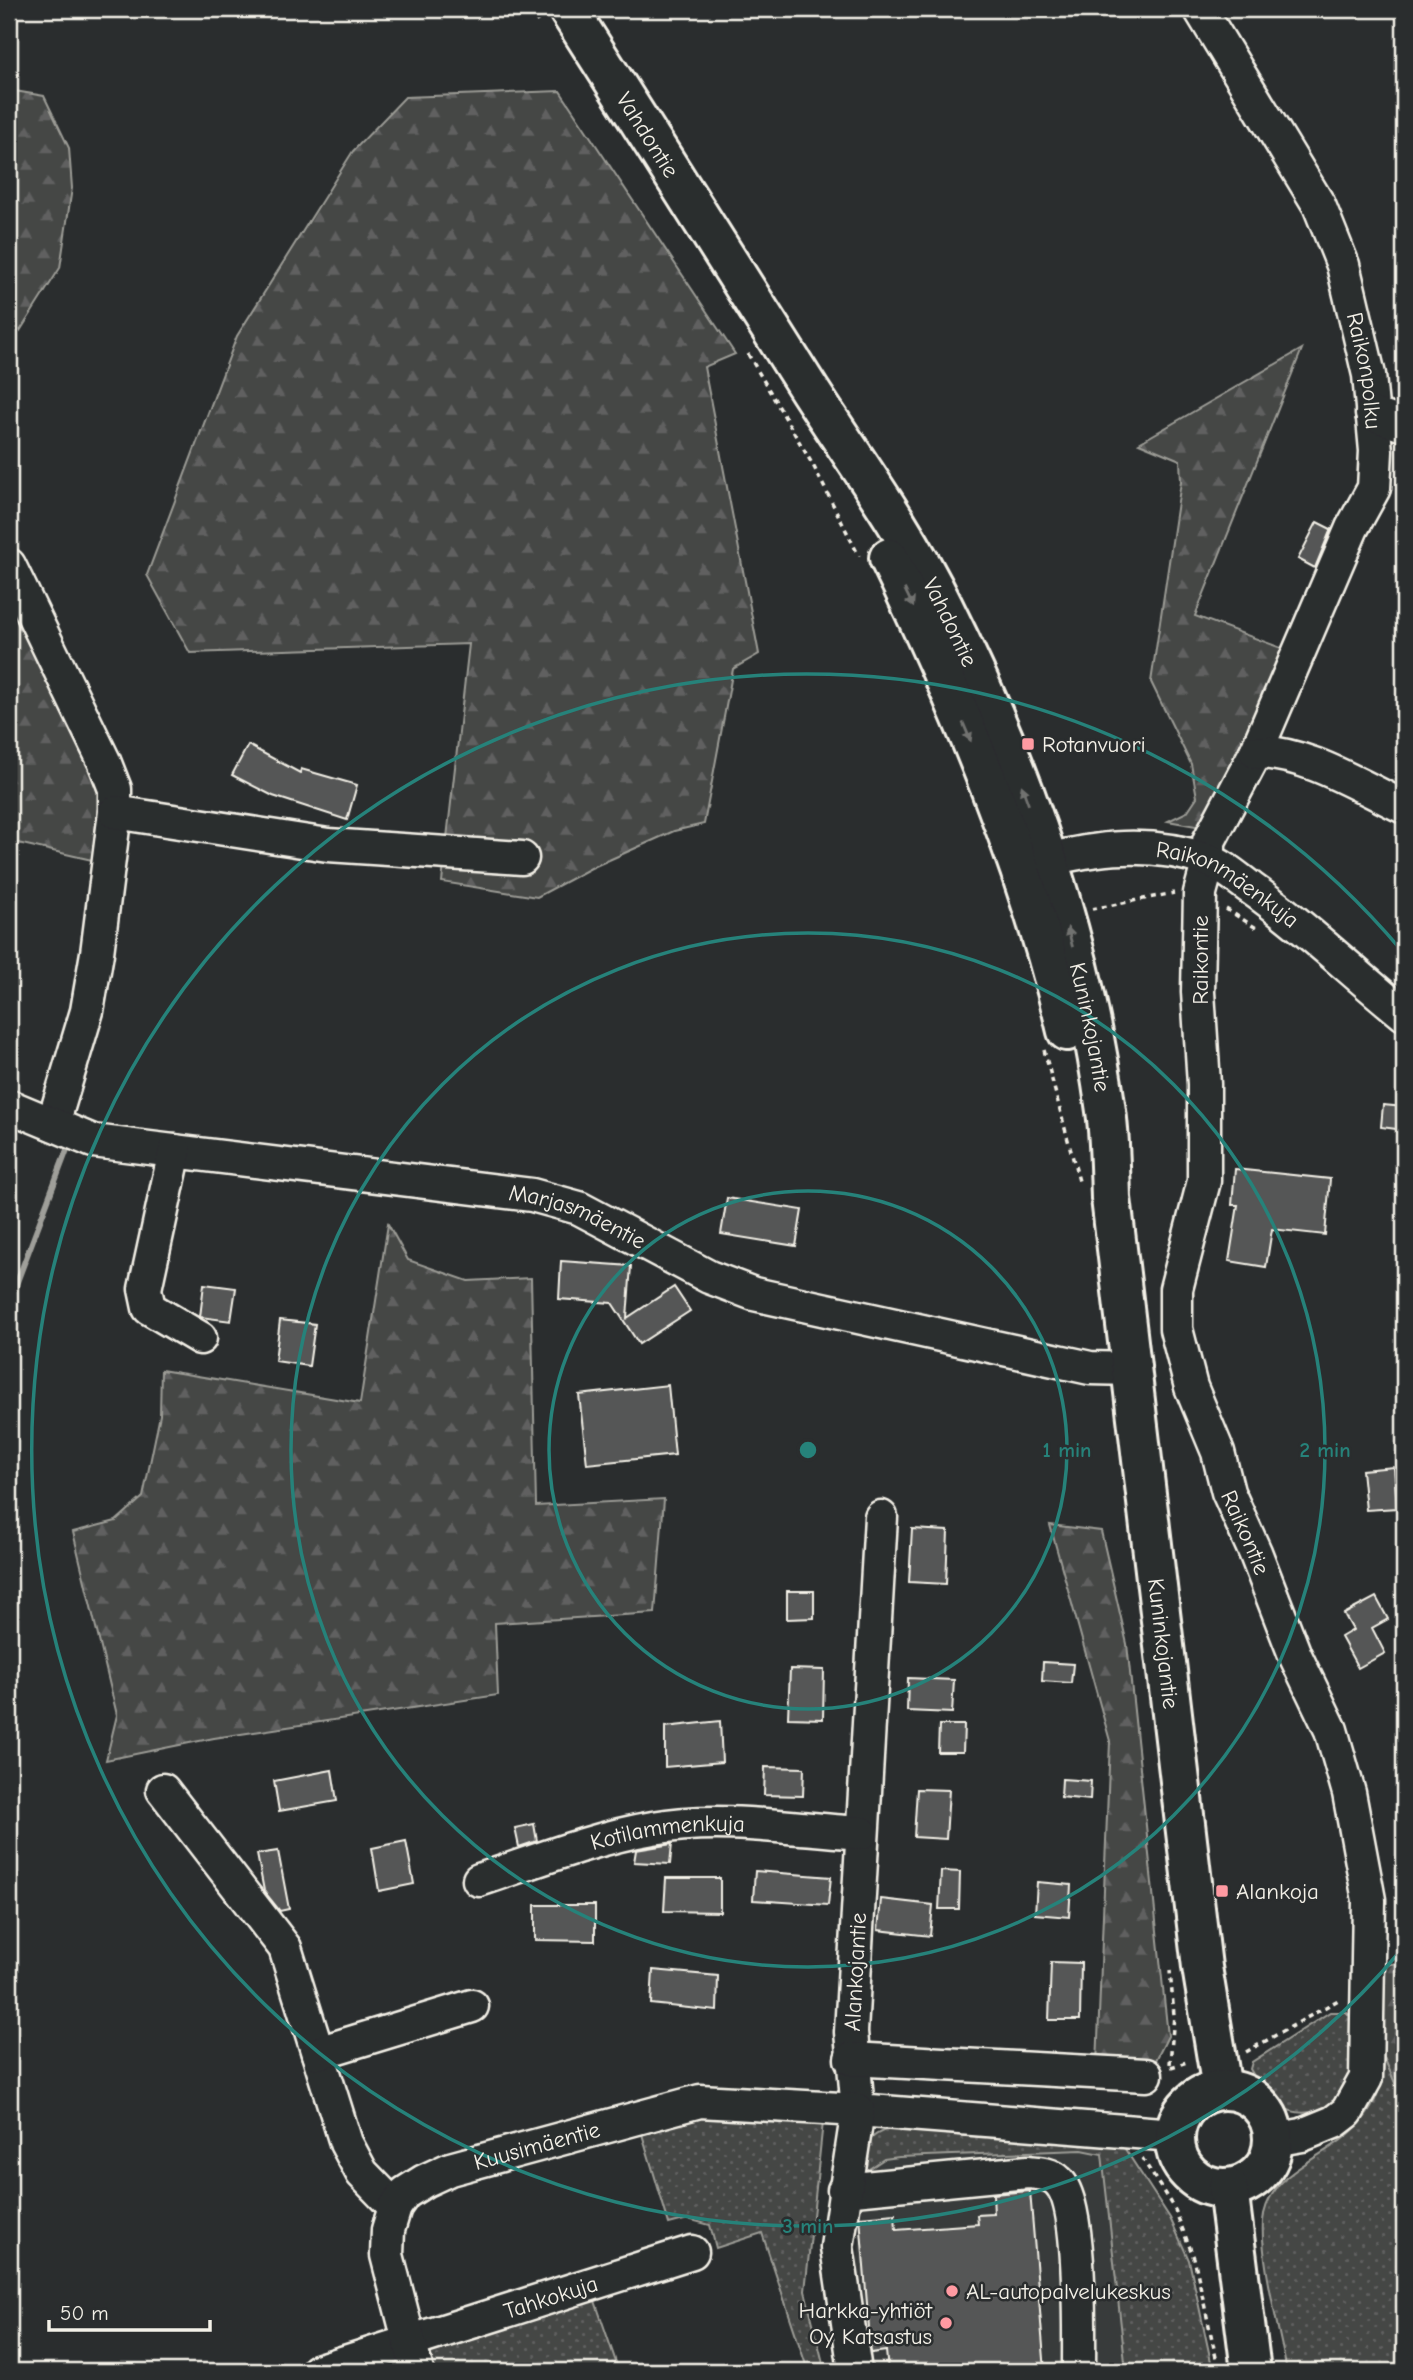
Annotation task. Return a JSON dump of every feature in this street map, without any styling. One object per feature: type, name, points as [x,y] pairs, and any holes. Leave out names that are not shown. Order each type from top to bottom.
[{"type":"main road","name":"Vahdontie","points":[[556,20],[818,403],[923,628],[981,764],[1033,864]]},
{"type":"main road","name":"Kuninkojantie","points":[[1033,864],[1089,1015],[1106,1113],[1096,1192],[1134,1369],[1202,1967],[1222,2089]]},
{"type":"main road","points":[[1222,2089],[1238,2091],[1253,2098],[1271,2124],[1273,2140],[1268,2161],[1254,2178],[1228,2188],[1211,2186],[1195,2179],[1183,2167],[1176,2152],[1174,2134],[1185,2108],[1195,2098],[1222,2089]]},
{"type":"main road","points":[[1228,2188],[1251,2371]]},
{"type":"street","name":"Raikonpolku","points":[[1200,9],[1319,205],[1343,265],[1368,375],[1376,451],[1374,488],[1352,528],[1256,752],[1209,841],[1209,860]]},
{"type":"street","points":[[1373,414],[1404,425]]},
{"type":"street","points":[[9,565],[104,761],[114,789],[115,812],[87,1011],[53,1124]]},
{"type":"street","points":[[1256,752],[1277,752],[1309,763],[1404,807]]},
{"type":"street","points":[[115,812],[328,845],[522,858]]},
{"type":"street","name":"Raikonmäenkuja","points":[[1033,864],[1084,850],[1127,847],[1152,848],[1209,860],[1280,908],[1404,1014]]},
{"type":"street","name":"Raikontie","points":[[1209,860],[1200,893],[1198,992],[1204,1181],[1176,1289],[1176,1329],[1191,1387],[1218,1452],[1228,1492],[1255,1552],[1295,1655],[1331,1730],[1349,1793],[1369,1900],[1366,1968],[1368,2062],[1359,2095],[1347,2112],[1334,2122],[1303,2135],[1273,2140]]},
{"type":"street","name":"Marjasmäentie","points":[[9,1106],[93,1141],[532,1195],[579,1208],[709,1277],[754,1294],[1090,1368],[1134,1369]]},
{"type":"street","points":[[175,1151],[145,1289],[149,1308],[200,1338]]},
{"type":"street","name":"Alankojantie","points":[[855,2371],[837,2247],[858,2110],[851,2059],[881,1517]]},
{"type":"street","points":[[163,1790],[285,1948],[346,2143],[362,2173],[395,2207],[388,2230],[387,2255],[413,2357]]},
{"type":"street","name":"Kotilammenkuja","points":[[479,1880],[610,1838],[655,1827],[715,1824],[862,1833]]},
{"type":"street","points":[[318,2053],[472,2006]]},
{"type":"street","points":[[851,2059],[1157,2071]]},
{"type":"street","name":"Kuusimäentie","points":[[395,2207],[405,2193],[450,2169],[700,2101],[858,2110]]},
{"type":"street","points":[[858,2110],[1174,2134]]},
{"type":"street","points":[[845,2190],[1028,2172],[1046,2174],[1059,2181],[1070,2207],[1077,2268],[1079,2371]]},
{"type":"street","name":"Tahkokuja","points":[[317,2371],[413,2357],[692,2252]]},
{"type":"path","points":[[530,9],[556,20]]},
{"type":"path","points":[[745,347],[814,467],[862,562]]},
{"type":"path","points":[[1085,911],[1160,895],[1200,893],[1265,933]]},
{"type":"path","points":[[1042,1040],[1096,1192]]},
{"type":"path","points":[[1157,2071],[1174,2027],[1169,1960]]},
{"type":"path","points":[[1245,2053],[1346,1996],[1366,1968]]},
{"type":"path","points":[[1139,2154],[1175,2210],[1194,2258],[1219,2371]]},
{"type":"shaded area","points":[[1003,2141],[1128,2152],[1188,2249],[1202,2371],[873,2371],[856,2289],[865,2157]]},
{"type":"green space","points":[[9,90],[44,96],[69,148],[72,188],[60,268],[20,331],[9,320]]},
{"type":"green space","points":[[560,91],[735,354],[704,367],[759,654],[733,669],[704,824],[674,831],[591,868],[537,897],[442,882],[469,644],[190,653],[147,575],[237,336],[353,151],[405,97]]},
{"type":"green space","points":[[1302,349],[1195,616],[1284,649],[1214,814],[1201,827],[1168,821],[1187,812],[1197,797],[1191,764],[1151,682],[1181,482],[1180,460],[1139,443]]},
{"type":"green space","points":[[9,597],[101,783],[92,860],[9,841]]},
{"type":"green space","points":[[388,1224],[408,1260],[468,1281],[531,1278],[536,1506],[664,1499],[655,1613],[495,1623],[498,1695],[214,1738],[106,1760],[117,1715],[73,1532],[116,1521],[143,1497],[160,1415],[161,1370],[360,1403]]},
{"type":"green space","points":[[1050,1525],[1101,1531],[1127,1644],[1168,2036],[1156,2060],[1097,2065],[1110,1741]]},
{"type":"green space","points":[[1404,1962],[1404,2104],[1365,2013],[1366,1968]]},
{"type":"green space","points":[[1330,2012],[1346,2012],[1352,2018],[1352,2067],[1348,2083],[1337,2100],[1320,2110],[1300,2112],[1280,2106],[1259,2085],[1250,2069],[1252,2062]]},
{"type":"green space","points":[[1384,2058],[1404,2101],[1404,2371],[1287,2371],[1266,2268],[1264,2214],[1273,2192],[1289,2176],[1349,2134],[1366,2116],[1379,2091]]},
{"type":"green space","points":[[700,2108],[823,2122],[805,2291],[825,2371],[808,2371],[762,2233],[716,2248],[710,2225],[688,2219],[669,2224],[642,2134]]},
{"type":"green space","points":[[897,2127],[1123,2146],[1170,2218],[1189,2260],[1213,2371],[1126,2371],[1102,2154],[1082,2150],[899,2157],[884,2159],[863,2173],[865,2148],[869,2142],[880,2132]]},
{"type":"green space","points":[[593,2295],[619,2371],[429,2371],[424,2354]]},
{"type":"building","points":[[1317,522],[1331,529],[1315,568],[1298,559]]},
{"type":"building","points":[[248,745],[300,773],[301,769],[357,785],[347,820],[273,796],[232,775]]},
{"type":"building","points":[[1383,1105],[1404,1107],[1404,1130],[1381,1127]]},
{"type":"building","points":[[1235,1169],[1330,1179],[1325,1235],[1272,1229],[1266,1267],[1229,1261],[1238,1205],[1232,1205]]},
{"type":"building","points":[[727,1198],[802,1210],[796,1246],[721,1234]]},
{"type":"building","points":[[561,1261],[631,1266],[627,1318],[674,1287],[690,1311],[639,1344],[612,1303],[559,1299]]},
{"type":"building","points":[[204,1284],[236,1288],[231,1321],[200,1317]]},
{"type":"building","points":[[280,1320],[315,1324],[309,1366],[275,1361]]},
{"type":"building","points":[[668,1385],[675,1455],[587,1464],[579,1395]]},
{"type":"building","points":[[1394,1467],[1397,1508],[1366,1510],[1362,1470]]},
{"type":"building","points":[[912,1529],[948,1531],[946,1584],[909,1582]]},
{"type":"building","points":[[787,1591],[814,1591],[814,1618],[787,1619]]},
{"type":"building","points":[[1376,1597],[1388,1619],[1372,1628],[1385,1653],[1358,1668],[1341,1637],[1353,1630],[1344,1614]]},
{"type":"building","points":[[1043,1662],[1073,1664],[1071,1683],[1042,1681]]},
{"type":"building","points":[[790,1669],[824,1670],[823,1719],[788,1718]]},
{"type":"building","points":[[908,1678],[954,1680],[952,1713],[907,1711]]},
{"type":"building","points":[[720,1721],[722,1762],[665,1767],[665,1727]]},
{"type":"building","points":[[939,1725],[964,1725],[963,1752],[938,1752]]},
{"type":"building","points":[[765,1767],[804,1768],[803,1796],[764,1795]]},
{"type":"building","points":[[332,1770],[337,1801],[279,1811],[274,1781]]},
{"type":"building","points":[[1062,1779],[1091,1781],[1090,1800],[1061,1797]]},
{"type":"building","points":[[917,1789],[949,1790],[946,1839],[914,1837]]},
{"type":"building","points":[[534,1824],[537,1841],[519,1847],[515,1828]]},
{"type":"building","points":[[406,1841],[414,1884],[379,1891],[372,1848]]},
{"type":"building","points":[[672,1844],[670,1864],[634,1862],[636,1850]]},
{"type":"building","points":[[278,1851],[289,1909],[280,1911],[264,1891],[257,1854]]},
{"type":"building","points":[[755,1871],[831,1877],[828,1905],[753,1900]]},
{"type":"building","points":[[941,1871],[960,1872],[959,1909],[939,1909]]},
{"type":"building","points":[[666,1878],[720,1878],[720,1912],[664,1911]]},
{"type":"building","points":[[1037,1882],[1071,1885],[1069,1917],[1035,1914]]},
{"type":"building","points":[[881,1899],[933,1905],[930,1936],[878,1930]]},
{"type":"building","points":[[535,1905],[595,1905],[595,1941],[535,1940]]},
{"type":"building","points":[[1051,1962],[1081,1963],[1080,2020],[1049,2020]]},
{"type":"building","points":[[653,1970],[718,1976],[717,2011],[651,2004]]},
{"type":"building","name":"AL-autopalvelukeskus","points":[[1030,2191],[1045,2371],[888,2371],[886,2351],[871,2353],[860,2217],[895,2214],[896,2230],[978,2224],[977,2215],[994,2214],[993,2194]]},
{"type":"waterway","points":[[9,1303],[68,1147]]},
{"type":"place","name":"Rotanvuori","points":[[1028,744]]},
{"type":"place","name":"Alankoja","points":[[1222,1891]]},
{"type":"place","name":"AL-autopalvelukeskus","points":[[952,2291]]},
{"type":"place","name":"Harkka-yhtiöt Oy Katsastus","points":[[946,2323]]}]
